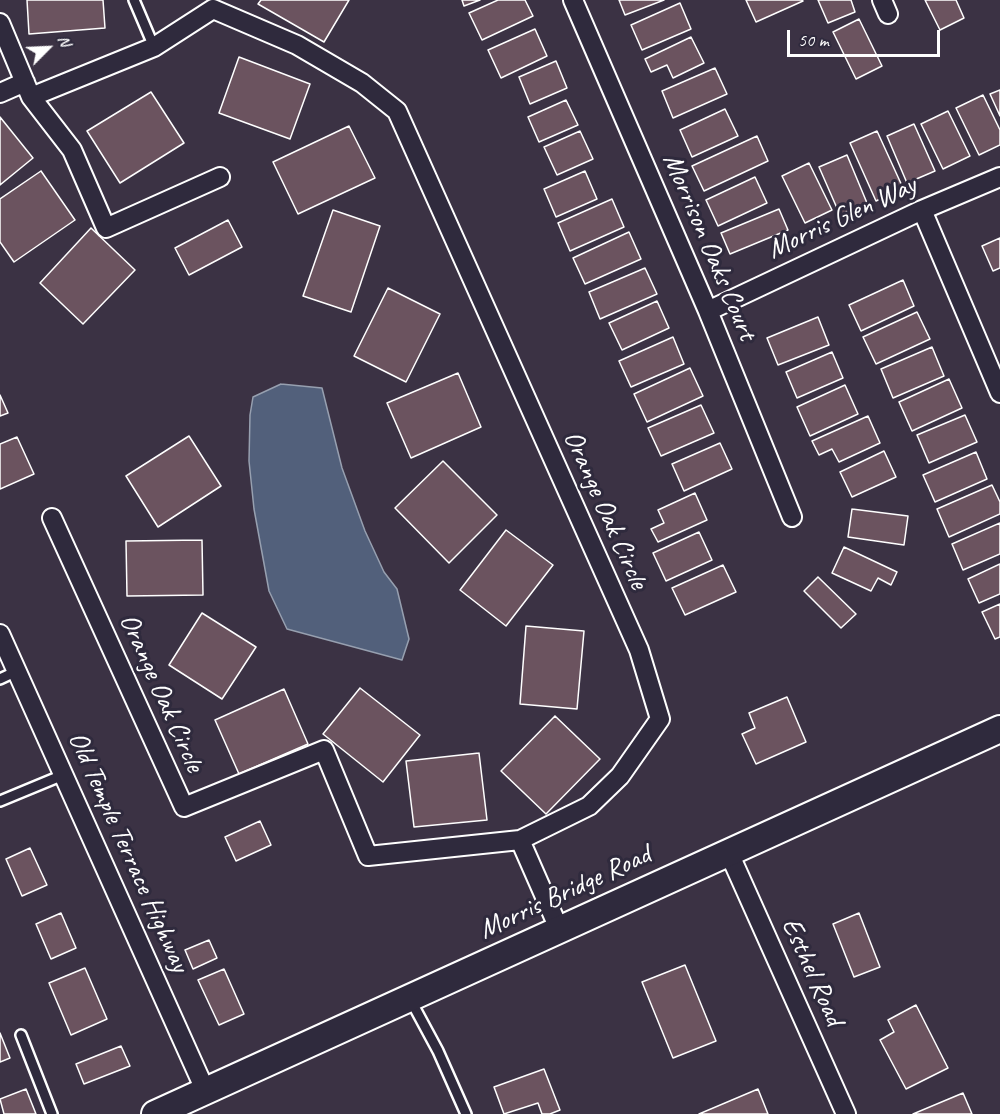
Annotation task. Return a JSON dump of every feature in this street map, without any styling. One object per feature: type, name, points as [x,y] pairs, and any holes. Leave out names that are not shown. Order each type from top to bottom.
[{"type":"street","name":"Morrison Oaks Court","points":[[573,0],[708,311],[792,517]]},
{"type":"street","name":"Orange Oak Circle","points":[[0,93],[28,89],[154,47],[213,9],[297,45],[362,83],[396,111],[639,650],[660,719],[620,776],[589,806],[520,840],[368,855],[324,750],[184,807],[52,518]]},
{"type":"street","points":[[0,23],[28,89],[72,150],[106,228],[220,177]]},
{"type":"street","name":"Morris Glen Way","points":[[708,311],[922,210],[1000,177]]},
{"type":"street","points":[[922,210],[1000,393]]},
{"type":"street","name":"Old Temple Terrace Highway","points":[[0,634],[8,675],[63,775],[206,1092]]},
{"type":"street","name":"Morris Bridge Road","points":[[155,1114],[1000,729]]},
{"type":"street","points":[[520,840],[560,931]]},
{"type":"street","name":"Esthel Road","points":[[729,853],[846,1114]]},
{"type":"lane","points":[[134,0],[154,47]]},
{"type":"lane","points":[[0,801],[63,775]]},
{"type":"lane","points":[[410,999],[438,1051],[466,1114]]},
{"type":"lane","points":[[21,1035],[52,1114]]},
{"type":"water","points":[[281,384],[322,388],[342,468],[365,531],[384,572],[397,589],[409,639],[402,660],[287,629],[269,591],[254,509],[249,461],[250,415],[253,397]]},
{"type":"building","points":[[27,0],[103,0],[105,28],[29,34]]},
{"type":"building","points":[[261,0],[349,0],[324,42],[258,4]]},
{"type":"building","points":[[462,0],[480,0],[464,6]]},
{"type":"building","points":[[498,0],[525,0],[533,16],[482,40],[469,13]]},
{"type":"building","points":[[619,0],[664,0],[625,15]]},
{"type":"building","points":[[746,0],[802,0],[803,1],[756,22]]},
{"type":"building","points":[[818,0],[851,0],[855,12],[828,23]]},
{"type":"building","points":[[925,0],[956,0],[964,18],[940,30]]},
{"type":"building","points":[[680,3],[691,29],[642,50],[631,25]]},
{"type":"building","points":[[859,19],[882,66],[856,79],[833,32]]},
{"type":"building","points":[[535,29],[547,56],[501,78],[488,50]]},
{"type":"building","points":[[691,37],[704,63],[673,78],[667,65],[651,72],[645,59]]},
{"type":"building","points":[[239,57],[310,84],[290,139],[219,113]]},
{"type":"building","points":[[556,61],[567,88],[530,104],[519,77]]},
{"type":"building","points":[[715,68],[727,94],[673,118],[662,91]]},
{"type":"building","points":[[1000,90],[1000,116],[990,94]]},
{"type":"building","points":[[151,92],[184,143],[120,183],[87,131]]},
{"type":"building","points":[[983,95],[1000,130],[1000,145],[979,155],[956,108]]},
{"type":"building","points":[[566,100],[578,125],[539,142],[528,117]]},
{"type":"building","points":[[725,109],[738,136],[692,157],[680,130]]},
{"type":"building","points":[[948,111],[970,156],[943,169],[921,124]]},
{"type":"building","points":[[0,117],[33,158],[0,185]]},
{"type":"building","points":[[914,124],[935,171],[907,183],[887,136]]},
{"type":"building","points":[[349,126],[375,178],[298,214],[273,162]]},
{"type":"building","points":[[580,131],[593,159],[557,175],[544,147]]},
{"type":"building","points":[[877,131],[903,188],[876,201],[850,143]]},
{"type":"building","points":[[757,136],[768,161],[704,191],[692,166]]},
{"type":"building","points":[[847,155],[867,203],[840,215],[819,167]]},
{"type":"building","points":[[809,163],[832,210],[805,223],[782,176]]},
{"type":"building","points":[[41,171],[75,220],[14,262],[0,242],[0,199]]},
{"type":"building","points":[[585,171],[597,199],[556,217],[544,189]]},
{"type":"building","points":[[755,177],[767,203],[718,226],[706,200]]},
{"type":"building","points":[[612,199],[624,227],[570,251],[558,223]]},
{"type":"building","points":[[779,209],[788,230],[730,254],[721,233]]},
{"type":"building","points":[[333,210],[380,226],[351,312],[303,296]]},
{"type":"building","points":[[228,220],[242,247],[189,275],[175,248]]},
{"type":"building","points":[[91,228],[135,270],[83,324],[40,283]]},
{"type":"building","points":[[629,232],[641,259],[585,284],[573,258]]},
{"type":"building","points":[[1000,238],[1000,268],[993,271],[982,246]]},
{"type":"building","points":[[645,268],[657,294],[600,319],[589,292]]},
{"type":"building","points":[[903,280],[914,306],[861,331],[849,305]]},
{"type":"building","points":[[388,288],[440,314],[406,382],[354,356]]},
{"type":"building","points":[[657,301],[669,328],[622,350],[609,323]]},
{"type":"building","points":[[917,312],[930,339],[876,364],[863,337]]},
{"type":"building","points":[[818,317],[829,345],[778,365],[767,338]]},
{"type":"building","points":[[673,337],[684,364],[631,387],[619,361]]},
{"type":"building","points":[[932,347],[944,376],[893,398],[881,369]]},
{"type":"building","points":[[832,352],[843,378],[797,398],[786,372]]},
{"type":"building","points":[[690,368],[703,396],[647,422],[634,394]]},
{"type":"building","points":[[458,373],[481,427],[411,458],[387,403]]},
{"type":"building","points":[[949,379],[962,408],[912,431],[899,402]]},
{"type":"building","points":[[845,385],[858,414],[810,436],[797,407]]},
{"type":"building","points":[[0,395],[8,413],[0,416]]},
{"type":"building","points":[[701,405],[714,433],[661,456],[648,428]]},
{"type":"building","points":[[965,415],[977,442],[929,463],[917,435]]},
{"type":"building","points":[[868,416],[880,443],[839,462],[832,449],[819,455],[812,441]]},
{"type":"building","points":[[189,436],[221,486],[158,527],[126,476]]},
{"type":"building","points":[[17,437],[34,474],[0,489],[0,444]]},
{"type":"building","points":[[720,443],[732,469],[684,491],[672,464]]},
{"type":"building","points":[[884,451],[896,477],[852,497],[840,472]]},
{"type":"building","points":[[976,452],[987,479],[935,502],[923,475]]},
{"type":"building","points":[[443,461],[497,515],[449,563],[395,508]]},
{"type":"building","points":[[992,485],[1000,502],[1000,514],[949,537],[937,509]]},
{"type":"building","points":[[695,493],[707,520],[658,542],[651,529],[664,523],[658,510]]},
{"type":"building","points":[[852,509],[908,516],[904,545],[848,537]]},
{"type":"building","points":[[1000,523],[1000,554],[963,570],[952,544]]},
{"type":"building","points":[[506,530],[553,565],[506,626],[460,590]]},
{"type":"building","points":[[699,532],[712,560],[666,581],[653,553]]},
{"type":"building","points":[[202,540],[203,595],[127,596],[126,541]]},
{"type":"building","points":[[844,547],[897,572],[891,585],[878,578],[871,591],[832,573]]},
{"type":"building","points":[[1000,564],[1000,594],[979,603],[968,579]]},
{"type":"building","points":[[723,565],[736,592],[685,615],[672,588]]},
{"type":"building","points":[[818,577],[856,614],[841,628],[804,591]]},
{"type":"building","points":[[1000,604],[1000,637],[995,639],[982,612]]},
{"type":"building","points":[[202,613],[256,647],[222,699],[169,665]]},
{"type":"building","points":[[526,626],[584,631],[577,709],[520,704]]},
{"type":"building","points":[[360,688],[420,735],[383,782],[323,734]]},
{"type":"building","points":[[284,689],[308,744],[239,774],[215,720]]},
{"type":"building","points":[[787,697],[806,742],[756,764],[742,734],[755,728],[749,713]]},
{"type":"building","points":[[555,716],[600,759],[546,814],[501,771]]},
{"type":"building","points":[[479,753],[487,820],[414,827],[406,761]]},
{"type":"building","points":[[260,821],[271,845],[236,861],[225,837]]},
{"type":"building","points":[[30,848],[47,885],[22,896],[6,859]]},
{"type":"building","points":[[61,913],[76,948],[51,959],[36,924]]},
{"type":"building","points":[[859,913],[880,967],[854,977],[833,924]]},
{"type":"building","points":[[209,940],[217,958],[193,969],[185,950]]},
{"type":"building","points":[[685,965],[716,1041],[673,1058],[642,982]]},
{"type":"building","points":[[85,968],[107,1019],[71,1035],[49,983]]},
{"type":"building","points":[[224,969],[244,1014],[219,1025],[198,980]]},
{"type":"building","points":[[916,1005],[948,1068],[906,1089],[880,1040],[894,1032],[888,1020]]},
{"type":"building","points":[[0,1033],[10,1058],[0,1062]]},
{"type":"building","points":[[121,1046],[130,1066],[84,1084],[76,1064]]},
{"type":"building","points":[[544,1069],[560,1110],[542,1114],[538,1103],[504,1114],[494,1087]]},
{"type":"building","points":[[26,1089],[36,1114],[4,1114],[0,1099]]},
{"type":"building","points":[[758,1089],[768,1114],[699,1114]]},
{"type":"building","points":[[963,1093],[972,1114],[913,1114]]}]
